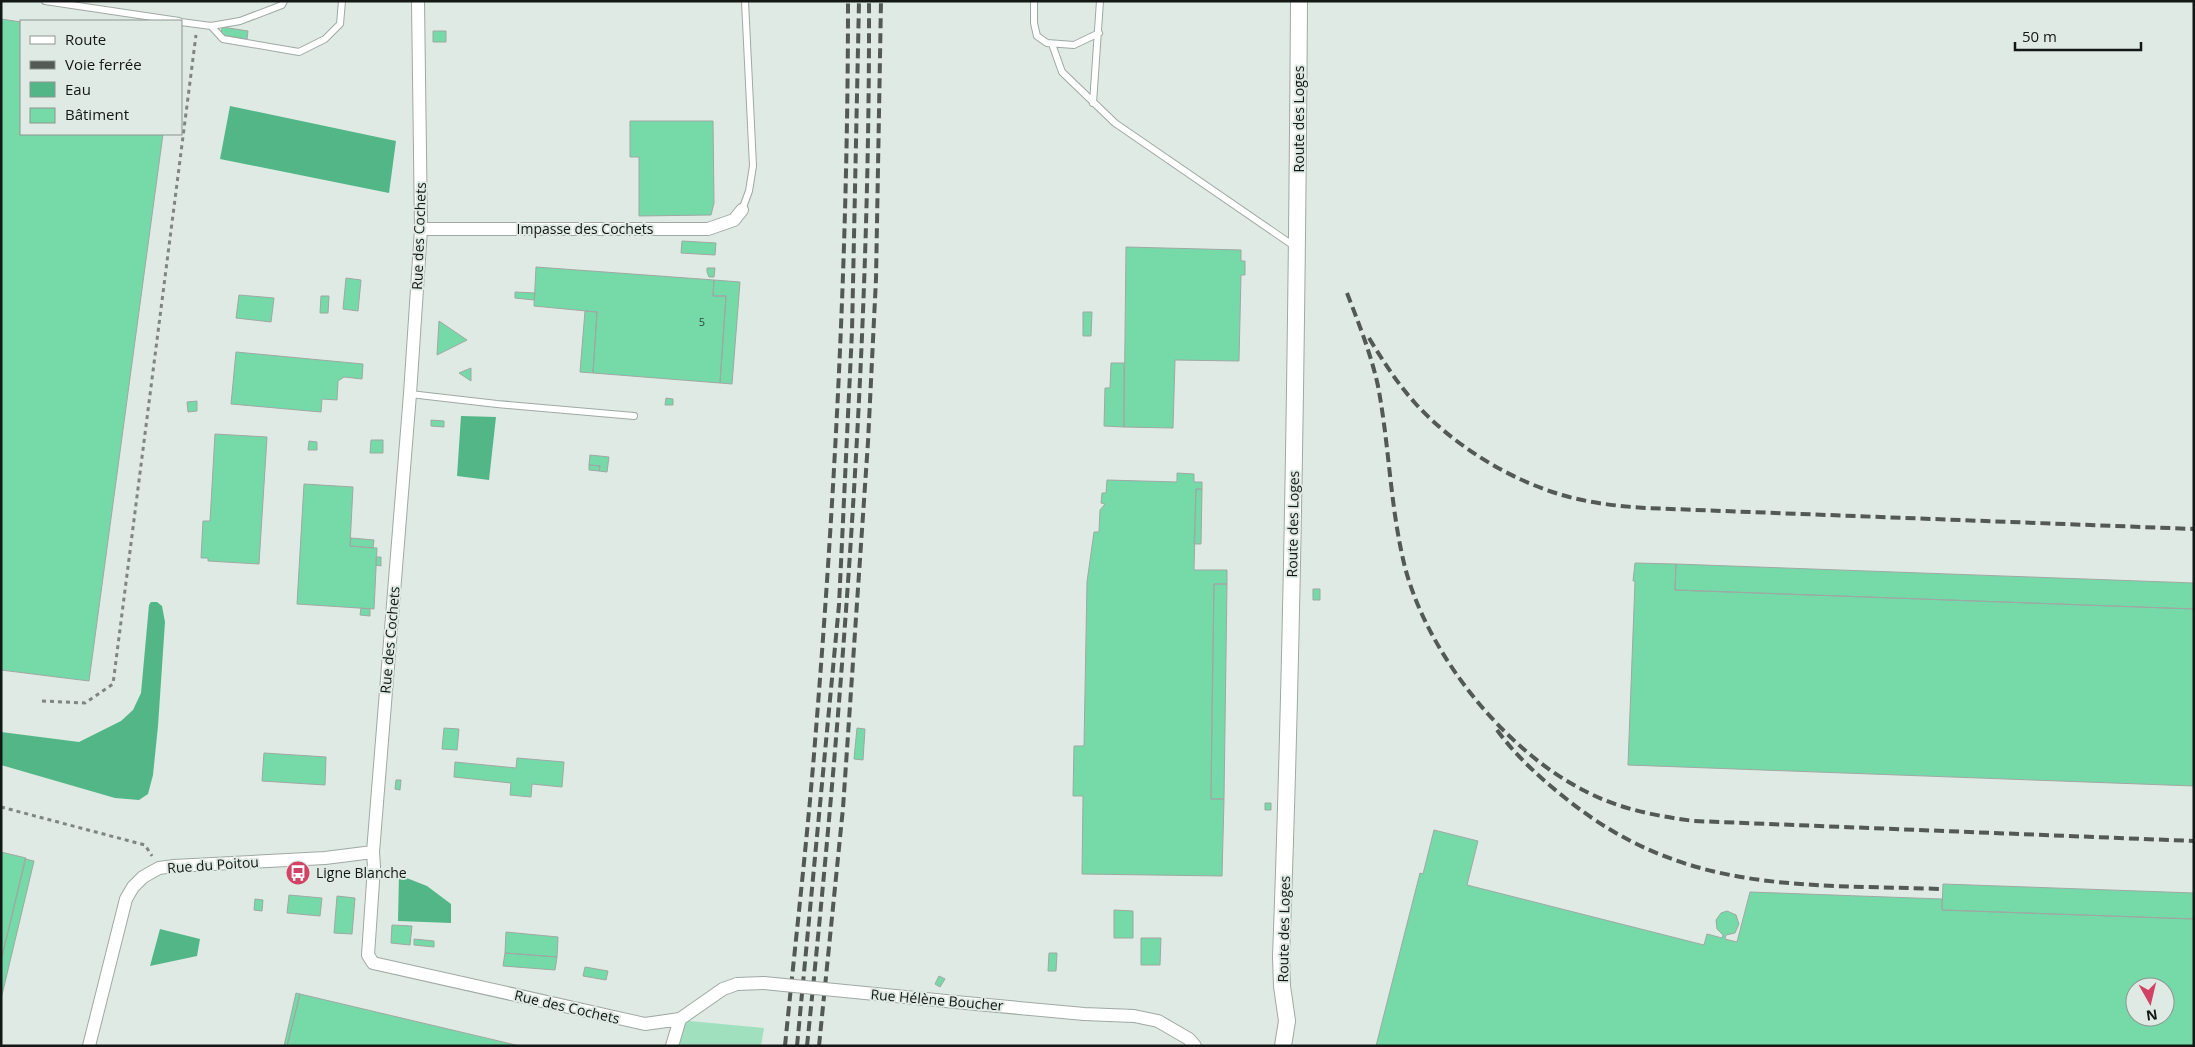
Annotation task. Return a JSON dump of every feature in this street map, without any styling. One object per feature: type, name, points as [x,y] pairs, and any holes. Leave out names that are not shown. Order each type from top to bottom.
[{"type":"street","name":"Rue des Cochets","points":[[418,1],[421,229],[410,394],[373,852],[374,867],[368,954],[373,963],[645,1024],[680,1019]]},
{"type":"street","name":"Route des Loges","points":[[1283,1046],[1287,1021],[1282,986],[1281,957],[1289,752],[1299,1]]},
{"type":"street","name":"Impasse des Cochets","points":[[421,229],[708,229],[734,220],[742,210]]},
{"type":"street","name":"Rue du Poitou","points":[[89,1046],[126,899],[133,887],[144,877],[159,868],[174,866],[325,858],[373,852]]},
{"type":"street","name":"Rue Hélène Boucher","points":[[680,1019],[723,989],[738,984],[764,983],[1084,1014],[1134,1016],[1158,1021],[1189,1039],[1196,1046]]},
{"type":"street","points":[[672,1046],[680,1019]]},
{"type":"lane","points":[[45,1],[173,20]]},
{"type":"lane","points":[[182,21],[211,26],[240,21],[282,5],[284,1]]},
{"type":"lane","points":[[211,26],[223,39],[299,52],[325,39],[340,24],[342,1]]},
{"type":"lane","points":[[742,210],[749,191],[753,166],[745,1]]},
{"type":"lane","points":[[1034,1],[1034,23],[1038,36],[1047,44],[1074,45],[1098,33]]},
{"type":"lane","points":[[1093,103],[1100,1]]},
{"type":"lane","points":[[1052,44],[1062,72],[1093,103],[1127,132],[1297,249]]},
{"type":"lane","points":[[410,394],[634,416]]},
{"type":"path","points":[[42,701],[85,703],[113,684],[198,24]]},
{"type":"path","points":[[1,808],[145,844],[159,868]]},
{"type":"shaded area","points":[[679,1020],[764,1028],[761,1046],[671,1046]]},
{"type":"water","points":[[230,106],[396,141],[389,193],[220,159]]},
{"type":"water","points":[[461,416],[496,417],[489,480],[457,476]]},
{"type":"water","points":[[151,602],[157,602],[162,606],[165,622],[158,726],[153,775],[148,794],[139,800],[115,798],[1,765],[1,732],[79,742],[121,721],[133,710],[141,693],[149,605]]},
{"type":"water","points":[[399,875],[427,886],[451,904],[451,923],[398,921]]},
{"type":"water","points":[[160,929],[200,939],[197,956],[150,966]]},
{"type":"building","points":[[1,19],[20,22],[20,135],[163,135],[89,681],[1,670]]},
{"type":"building","points":[[222,27],[248,31],[247,39],[221,35]]},
{"type":"building","points":[[433,31],[446,31],[446,42],[433,42]]},
{"type":"building","points":[[630,121],[713,121],[714,203],[711,215],[639,216],[639,157],[630,157]]},
{"type":"building","points":[[682,241],[716,243],[715,255],[681,253]]},
{"type":"building","points":[[1126,247],[1241,250],[1241,261],[1245,261],[1245,275],[1241,275],[1239,361],[1175,360],[1173,428],[1124,427]]},
{"type":"building","points":[[536,267],[714,280],[713,296],[726,296],[720,383],[593,373],[597,312],[534,306]]},
{"type":"building","points":[[707,268],[715,268],[714,277],[709,277]]},
{"type":"building","points":[[346,278],[361,280],[358,311],[343,309]]},
{"type":"building","points":[[714,280],[740,282],[732,384],[720,383],[726,296],[713,296]]},
{"type":"building","points":[[515,292],[535,293],[534,300],[515,298]]},
{"type":"building","points":[[239,295],[274,298],[271,322],[236,318]]},
{"type":"building","points":[[321,296],[329,296],[328,313],[320,313]]},
{"type":"building","points":[[585,311],[597,312],[593,373],[580,372]]},
{"type":"building","points":[[1083,312],[1092,312],[1091,336],[1083,336]]},
{"type":"building","points":[[439,321],[467,340],[437,355]]},
{"type":"building","points":[[236,352],[363,364],[362,379],[344,377],[338,381],[337,400],[322,399],[321,412],[231,404]]},
{"type":"building","points":[[1111,363],[1124,363],[1124,427],[1104,426],[1105,388],[1110,388]]},
{"type":"building","points":[[471,368],[471,381],[459,373]]},
{"type":"building","points":[[666,398],[673,399],[673,405],[665,405]]},
{"type":"building","points":[[197,401],[197,411],[188,412],[187,402]]},
{"type":"building","points":[[431,420],[444,421],[444,427],[431,426]]},
{"type":"building","points":[[215,434],[267,437],[259,564],[208,561],[208,558],[201,558],[203,521],[210,521]]},
{"type":"building","points":[[371,440],[383,440],[383,453],[370,453]]},
{"type":"building","points":[[309,441],[317,442],[317,450],[308,450]]},
{"type":"building","points":[[590,455],[609,457],[607,472],[599,471],[600,466],[589,465]]},
{"type":"building","points":[[589,465],[600,466],[599,471],[589,470]]},
{"type":"building","points":[[1177,473],[1194,474],[1194,482],[1202,482],[1202,489],[1196,489],[1194,570],[1227,570],[1227,584],[1214,584],[1212,703],[1211,799],[1224,799],[1222,876],[1082,874],[1083,796],[1073,796],[1074,746],[1084,746],[1087,582],[1094,532],[1099,532],[1100,510],[1105,504],[1101,503],[1102,493],[1106,493],[1107,480],[1177,482]]},
{"type":"building","points":[[304,484],[353,487],[350,546],[377,548],[374,609],[297,604]]},
{"type":"building","points":[[1196,489],[1202,489],[1201,544],[1194,544]]},
{"type":"building","points":[[351,538],[374,540],[373,548],[350,546]]},
{"type":"building","points":[[376,557],[381,557],[381,566],[376,565]]},
{"type":"building","points":[[1635,563],[1676,564],[1675,590],[2194,609],[2194,786],[1628,765]]},
{"type":"building","points":[[1676,564],[2194,583],[2194,609],[1675,590]]},
{"type":"building","points":[[1214,584],[1227,584],[1224,799],[1211,799]]},
{"type":"building","points":[[1313,589],[1320,589],[1320,600],[1313,600]]},
{"type":"building","points":[[361,608],[370,609],[370,616],[360,615]]},
{"type":"building","points":[[444,728],[459,729],[457,750],[442,749]]},
{"type":"building","points":[[857,728],[865,729],[863,760],[854,759]]},
{"type":"building","points":[[264,753],[326,757],[325,785],[262,781]]},
{"type":"building","points":[[517,758],[564,762],[562,787],[532,784],[531,797],[510,795],[511,783],[454,777],[455,762],[516,768]]},
{"type":"building","points":[[396,780],[401,780],[400,790],[395,789]]},
{"type":"building","points":[[1265,803],[1271,803],[1271,810],[1265,810]]},
{"type":"building","points":[[1434,830],[1478,841],[1467,885],[1704,945],[1707,934],[1722,938],[1723,935],[1717,929],[1716,920],[1721,913],[1727,911],[1736,915],[1739,924],[1735,933],[1726,935],[1725,939],[1737,942],[1750,892],[1942,899],[1942,910],[2194,919],[2194,1046],[1376,1046],[1420,873],[1423,874]]},
{"type":"building","points":[[1,852],[26,858],[1,961]]},
{"type":"building","points":[[25,859],[34,861],[1,999],[1,961]]},
{"type":"building","points":[[1943,884],[2194,893],[2194,919],[1942,910]]},
{"type":"building","points":[[289,895],[322,898],[320,916],[287,913]]},
{"type":"building","points":[[337,896],[355,898],[352,934],[334,933]]},
{"type":"building","points":[[255,899],[263,900],[262,911],[254,910]]},
{"type":"building","points":[[1114,910],[1133,911],[1133,938],[1114,938]]},
{"type":"building","points":[[392,925],[412,926],[410,945],[391,943]]},
{"type":"building","points":[[506,932],[558,937],[557,957],[505,953]]},
{"type":"building","points":[[1141,938],[1161,938],[1160,965],[1141,965]]},
{"type":"building","points":[[414,939],[434,941],[434,947],[414,945]]},
{"type":"building","points":[[505,953],[557,957],[555,970],[503,966]]},
{"type":"building","points":[[1049,953],[1057,953],[1056,971],[1048,971]]},
{"type":"building","points":[[585,967],[608,971],[606,980],[583,976]]},
{"type":"building","points":[[939,976],[945,979],[940,987],[935,984]]},
{"type":"building","points":[[296,993],[300,994],[287,1046],[284,1046]]},
{"type":"building","points":[[300,994],[520,1046],[287,1046]]},
{"type":"railway","points":[[785,1046],[812,780],[829,557],[843,279],[848,1]]},
{"type":"railway","points":[[797,1046],[839,605],[852,331],[859,1]]},
{"type":"railway","points":[[807,1046],[832,785],[852,524],[865,263],[869,1]]},
{"type":"railway","points":[[819,1046],[843,808],[868,442],[876,279],[881,1]]},
{"type":"railway","points":[[1347,293],[1368,351],[1378,386],[1399,538],[1413,593],[1428,627],[1448,661],[1471,693],[1497,723],[1525,750],[1554,773],[1611,803],[1652,814],[1694,821],[2194,841]]},
{"type":"railway","points":[[1369,338],[1390,372],[1408,395],[1446,433],[1502,470],[1522,480],[1572,498],[1603,504],[1645,508],[2194,529]]},
{"type":"railway","points":[[1497,730],[1528,766],[1564,797],[1609,829],[1653,852],[1698,867],[1744,878],[1839,886],[1942,889]]},
{"type":"place","name":"Ligne Blanche","points":[[298,873]]}]
